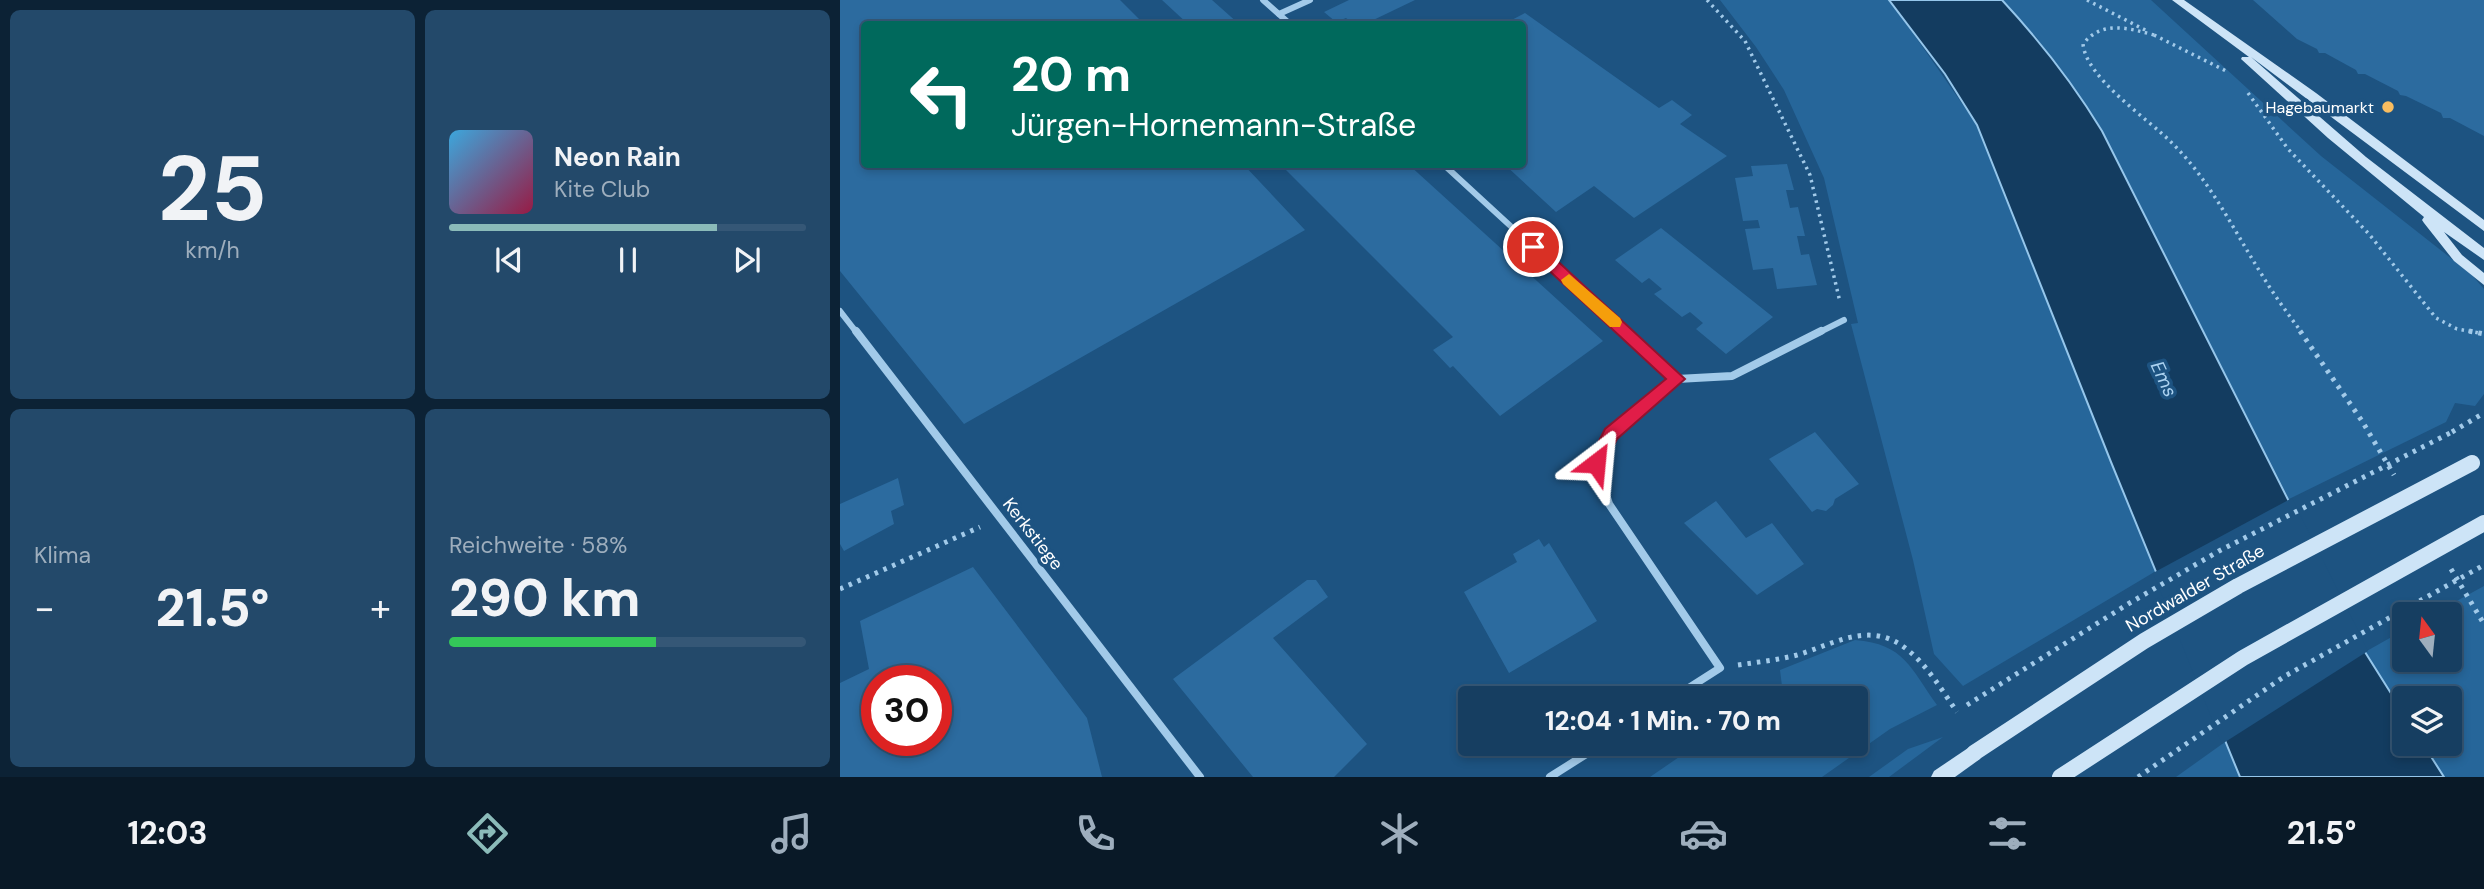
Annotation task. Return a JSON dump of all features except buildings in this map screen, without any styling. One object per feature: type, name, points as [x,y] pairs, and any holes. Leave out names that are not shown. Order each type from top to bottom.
[{"type":"main road","points":[[2178,0],[2293,103],[2417,205],[2484,255]]},
{"type":"main road","points":[[2211,27],[2312,96],[2484,226]]},
{"type":"main road","points":[[2417,205],[2458,258],[2484,280]]},
{"type":"main road","name":"Nordwalder Straße","points":[[1940,777],[2144,641],[2238,586],[2478,460]]},
{"type":"main road","points":[[2060,777],[2243,658],[2484,523]]},
{"type":"street","points":[[1262,0],[1287,21]]},
{"type":"street","points":[[1279,14],[1310,0]]},
{"type":"street","points":[[1447,168],[1677,379]]},
{"type":"street","name":"Kerkstiege","points":[[840,311],[1200,777]]},
{"type":"street","points":[[1692,686],[1720,668],[1609,504],[1596,463],[1611,434],[1677,379],[1732,376],[1844,320]]},
{"type":"street","points":[[1550,777],[1583,756]]},
{"type":"path","points":[[1707,0],[1745,41],[1810,175],[1844,320]]},
{"type":"path","points":[[2087,0],[2235,76]]},
{"type":"path","points":[[2154,35],[2128,28],[2097,29],[2083,44],[2084,54],[2094,71],[2173,145],[2204,180],[2263,277],[2362,421],[2398,481]]},
{"type":"path","points":[[2242,85],[2288,149],[2369,234],[2436,318],[2457,329],[2484,334]]},
{"type":"path","points":[[1967,705],[2128,604],[2219,551],[2484,414]]},
{"type":"path","points":[[840,589],[1000,518]]},
{"type":"path","points":[[2448,564],[2484,624]]},
{"type":"path","points":[[2138,777],[2285,676],[2372,625],[2484,565]]},
{"type":"path","points":[[1720,668],[1797,655],[1855,634],[1879,636],[1900,644],[1927,670],[1957,712]]},
{"type":"shaded area","points":[[1720,0],[1889,0],[1894,6],[1977,125],[2156,571],[1963,686],[1934,654],[1913,560],[1851,324],[1858,323],[1824,178],[1784,90],[1756,47]]},
{"type":"shaded area","points":[[2002,0],[2151,0],[2321,156],[2471,274],[2484,289],[2484,394],[2475,406],[2455,403],[2446,422],[2289,499],[2102,131],[2037,38]]},
{"type":"shaded area","points":[[2484,586],[2484,777],[2444,777],[2431,756],[2462,756],[2462,686],[2392,686],[2392,695],[2365,652],[2392,637],[2392,672],[2462,672],[2462,602],[2455,602]]},
{"type":"shaded area","points":[[1855,640],[1872,642],[1905,660],[1937,705],[1890,729],[1868,745],[1868,686],[1782,686],[1780,670]]},
{"type":"shaded area","points":[[1943,737],[1889,777],[1869,777],[1908,749]]},
{"type":"shaded area","points":[[2225,742],[2240,777],[2176,777]]},
{"type":"shaded area","points":[[1681,756],[1852,756],[1822,777],[1650,777]]},
{"type":"water","name":"Ems","points":[[1889,0],[2002,0],[2068,79],[2102,131],[2365,652],[2392,695],[2392,756],[2431,756],[2444,777],[2240,777],[1977,125],[1945,74]]},
{"type":"pier","points":[[2292,498],[2368,651],[2222,744],[2153,573]]},
{"type":"slow traffic","points":[[1569,280],[1615,322]]},
{"type":"place","name":"Hagebaumarkt","points":[[2388,107]]},
{"type":"route","points":[[1533,247],[1677,379],[1611,434],[1596,463]]}]
